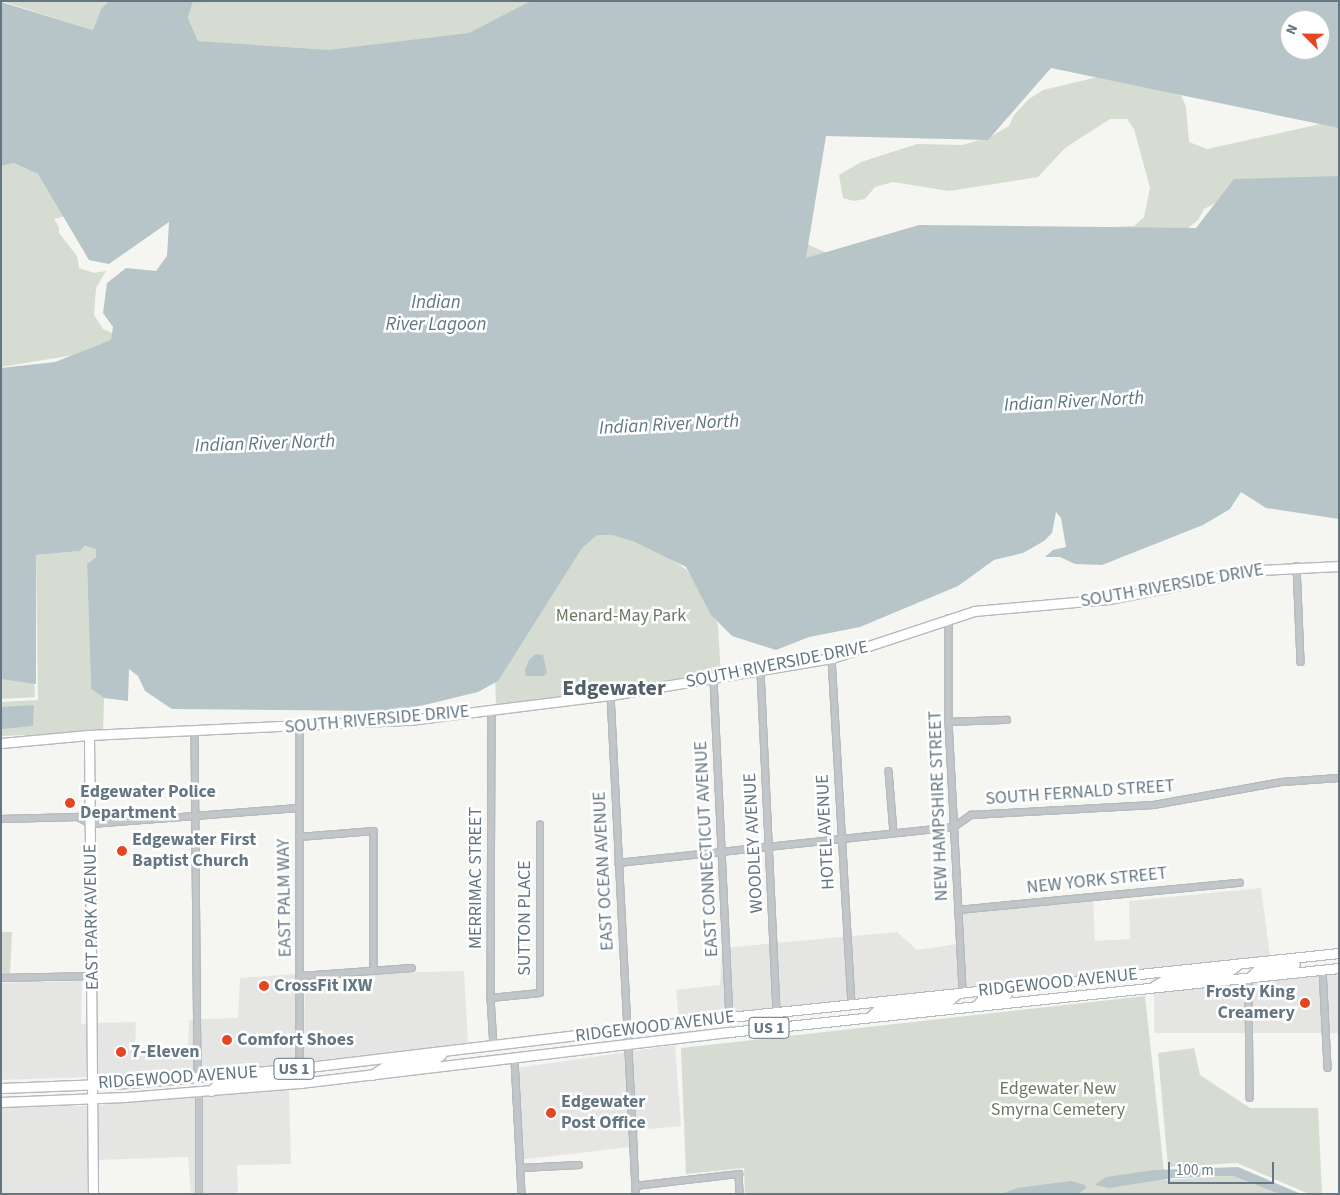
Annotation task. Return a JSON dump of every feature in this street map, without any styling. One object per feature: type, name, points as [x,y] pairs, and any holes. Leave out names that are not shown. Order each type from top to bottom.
[{"type":"main road","name":"SOUTH RIVERSIDE DRIVE","points":[[1,743],[89,735],[300,727],[410,720],[611,695],[714,680],[832,658],[875,646],[949,617],[1011,606],[1109,599],[1297,566],[1339,566]]},
{"type":"main road","name":"EAST PARK AVENUE","points":[[89,735],[93,976],[93,1194]]},
{"type":"main road","name":"RIDGEWOOD AVENUE","points":[[1,1088],[93,1085],[198,1078],[300,1068],[494,1047],[730,1017],[1339,953]]},
{"type":"main road","points":[[1249,978],[1259,968],[1312,962],[1329,954]]},
{"type":"main road","points":[[1152,988],[1166,979],[1227,973],[1240,963]]},
{"type":"main road","name":"RIDGEWOOD AVENUE","points":[[1,1102],[93,1099],[199,1092],[371,1075],[515,1060],[870,1017],[1339,968]]},
{"type":"main road","points":[[976,1006],[986,997],[1061,988],[1075,981]]},
{"type":"main road","points":[[870,1017],[878,1010],[949,1001],[960,993]]},
{"type":"main road","points":[[371,1075],[387,1065],[434,1060],[442,1053]]},
{"type":"main road","points":[[211,1091],[218,1084],[290,1077],[300,1068]]},
{"type":"street","points":[[1297,566],[1300,662]]},
{"type":"street","name":"NEW HAMPSHIRE STREET","points":[[949,617],[949,722],[960,993]]},
{"type":"street","name":"HOTEL AVENUE","points":[[832,658],[841,840],[852,1004]]},
{"type":"street","name":"WOODLEY AVENUE","points":[[761,672],[777,1012]]},
{"type":"street","name":"EAST CONNECTICUT AVENUE","points":[[714,680],[730,1017]]},
{"type":"street","name":"EAST OCEAN AVENUE","points":[[611,695],[636,1194]]},
{"type":"street","name":"MERRIMAC STREET","points":[[492,710],[491,998],[494,1047]]},
{"type":"street","points":[[949,722],[1006,720]]},
{"type":"street","name":"EAST PALM WAY","points":[[300,727],[298,808],[300,1068]]},
{"type":"street","points":[[195,731],[198,1078]]},
{"type":"street","points":[[889,771],[894,833]]},
{"type":"street","name":"SOUTH FERNALD STREET","points":[[618,863],[769,845],[841,840],[954,827],[971,815],[1154,806],[1282,782],[1339,778]]},
{"type":"street","points":[[1,819],[78,817],[91,824],[196,814],[298,808]]},
{"type":"street","name":"SUTTON PLACE","points":[[491,998],[540,993],[540,824]]},
{"type":"street","points":[[299,837],[374,831],[374,970]]},
{"type":"street","name":"NEW YORK STREET","points":[[958,910],[1240,882]]},
{"type":"street","points":[[300,976],[412,968]]},
{"type":"street","points":[[1323,970],[1328,1068]]},
{"type":"street","points":[[1,978],[93,976]]},
{"type":"street","points":[[1249,978],[1250,1098]]},
{"type":"street","points":[[515,1060],[522,1194]]},
{"type":"street","points":[[199,1092],[199,1194]]},
{"type":"street","points":[[521,1168],[579,1165]]},
{"type":"street","points":[[635,1186],[739,1174],[740,1194]]},
{"type":"shaded area","points":[[1261,888],[1270,956],[679,1020],[676,990],[720,985],[722,948],[897,932],[917,950],[957,944],[955,912],[1093,898],[1095,941],[1130,939],[1129,901]]},
{"type":"shaded area","points":[[464,971],[468,1043],[304,1062],[305,975]]},
{"type":"shaded area","points":[[295,974],[296,1063],[202,1071],[201,1019],[238,1018],[240,978]]},
{"type":"shaded area","points":[[1154,974],[1339,974],[1339,1033],[1154,1033]]},
{"type":"shaded area","points":[[82,981],[81,1024],[89,1024],[89,1077],[1,1080],[1,983]]},
{"type":"shaded area","points":[[193,1019],[194,1072],[97,1077],[97,1023],[136,1022],[135,1048],[188,1047],[189,1020]]},
{"type":"shaded area","points":[[675,1045],[681,1126],[638,1130],[639,1146],[518,1160],[516,1068]]},
{"type":"shaded area","points":[[289,1090],[291,1164],[237,1165],[238,1193],[191,1193],[188,1157],[97,1160],[97,1105]]},
{"type":"shaded area","points":[[1,1106],[89,1106],[89,1194],[1,1194]]},
{"type":"green space","points":[[1,1],[109,1],[101,9],[93,30]]},
{"type":"green space","points":[[193,1],[531,1],[532,3],[481,28],[476,35],[341,49],[334,54],[198,41],[188,18]]},
{"type":"green space","points":[[1098,77],[1178,88],[1186,107],[1189,142],[1207,149],[1339,120],[1339,192],[1231,195],[1204,209],[1198,220],[1176,238],[870,308],[785,245],[807,244],[827,253],[1064,229],[1134,226],[1144,217],[1150,188],[1134,129],[1127,119],[1110,119],[1065,148],[1038,177],[949,191],[893,182],[875,187],[865,199],[854,201],[843,198],[839,175],[861,162],[917,144],[962,145],[990,137],[1009,126],[1014,115],[1029,99],[1043,90]]},
{"type":"green space","points":[[14,163],[38,174],[65,216],[54,219],[59,227],[59,233],[77,256],[79,268],[94,273],[106,271],[96,288],[94,315],[103,329],[115,334],[109,344],[100,344],[74,355],[1,367],[1,166]]},
{"type":"green space","name":"Menard-May Park","points":[[632,532],[687,570],[711,609],[718,625],[721,676],[496,706],[495,677],[552,533]]},
{"type":"green space","points":[[86,546],[96,549],[96,557],[87,564],[91,689],[104,698],[103,732],[1,736],[1,702],[38,700],[36,555],[80,551]]},
{"type":"green space","points":[[1,676],[34,681],[35,697],[1,699]]},
{"type":"green space","points":[[1,932],[12,932],[10,974],[1,974]]},
{"type":"green space","name":"Edgewater New Smyrna Cemetery","points":[[1145,996],[1165,1180],[1233,1176],[1279,1194],[745,1194],[744,1168],[686,1174],[681,1048]]},
{"type":"green space","points":[[1194,1048],[1200,1075],[1250,1108],[1318,1108],[1322,1194],[1309,1194],[1237,1163],[1168,1167],[1158,1053]]},
{"type":"water","name":"Indian River Lagoon","points":[[109,1],[193,1],[188,18],[198,41],[328,50],[469,33],[531,1],[1339,1],[1339,128],[1051,68],[988,140],[826,136],[806,258],[919,225],[1196,228],[1234,179],[1339,176],[1339,519],[1266,508],[1241,492],[1230,509],[1203,525],[1102,565],[1075,564],[1060,557],[1045,557],[1053,550],[1066,547],[1061,518],[1056,512],[1052,533],[1044,541],[1023,553],[994,560],[958,586],[860,627],[809,637],[776,650],[732,636],[711,615],[686,567],[635,542],[613,535],[597,535],[582,548],[498,681],[478,692],[416,707],[380,711],[172,709],[145,691],[138,676],[129,669],[128,701],[104,698],[91,689],[87,564],[96,557],[96,549],[85,546],[80,551],[36,555],[36,684],[1,679],[1,368],[55,362],[111,340],[113,327],[103,313],[107,283],[126,268],[156,271],[167,256],[169,222],[109,264],[89,260],[38,174],[14,163],[1,166],[1,2],[93,30],[101,9]]},
{"type":"water","points":[[536,654],[543,655],[547,673],[543,676],[526,676],[525,670],[529,660]]},
{"type":"water","points":[[34,705],[33,726],[1,729],[1,707]]},
{"type":"water","points":[[1238,1167],[1301,1194],[1279,1194],[1233,1176],[1173,1178],[1109,1188],[1095,1185],[1106,1177],[1154,1170]]},
{"type":"water","points":[[1071,1181],[1085,1185],[1086,1188],[1078,1194],[1001,1194],[1017,1188]]},
{"type":"place","name":"Edgewater Police Department","points":[[70,803]]},
{"type":"place","name":"Edgewater First Baptist Church","points":[[122,851]]},
{"type":"place","name":"CrossFit IXW","points":[[264,986]]},
{"type":"place","name":"Frosty King Creamery","points":[[1305,1003]]},
{"type":"place","name":"Comfort Shoes","points":[[227,1040]]},
{"type":"place","name":"7-Eleven","points":[[121,1052]]},
{"type":"place","name":"Edgewater Post Office","points":[[551,1113]]},
{"type":"district","name":"Edgewater","points":[[614,689]]},
{"type":"water label","name":"Indian River North","points":[[1074,402]]},
{"type":"water label","name":"Indian River North","points":[[669,425]]},
{"type":"water label","name":"Indian River North","points":[[265,444]]}]
